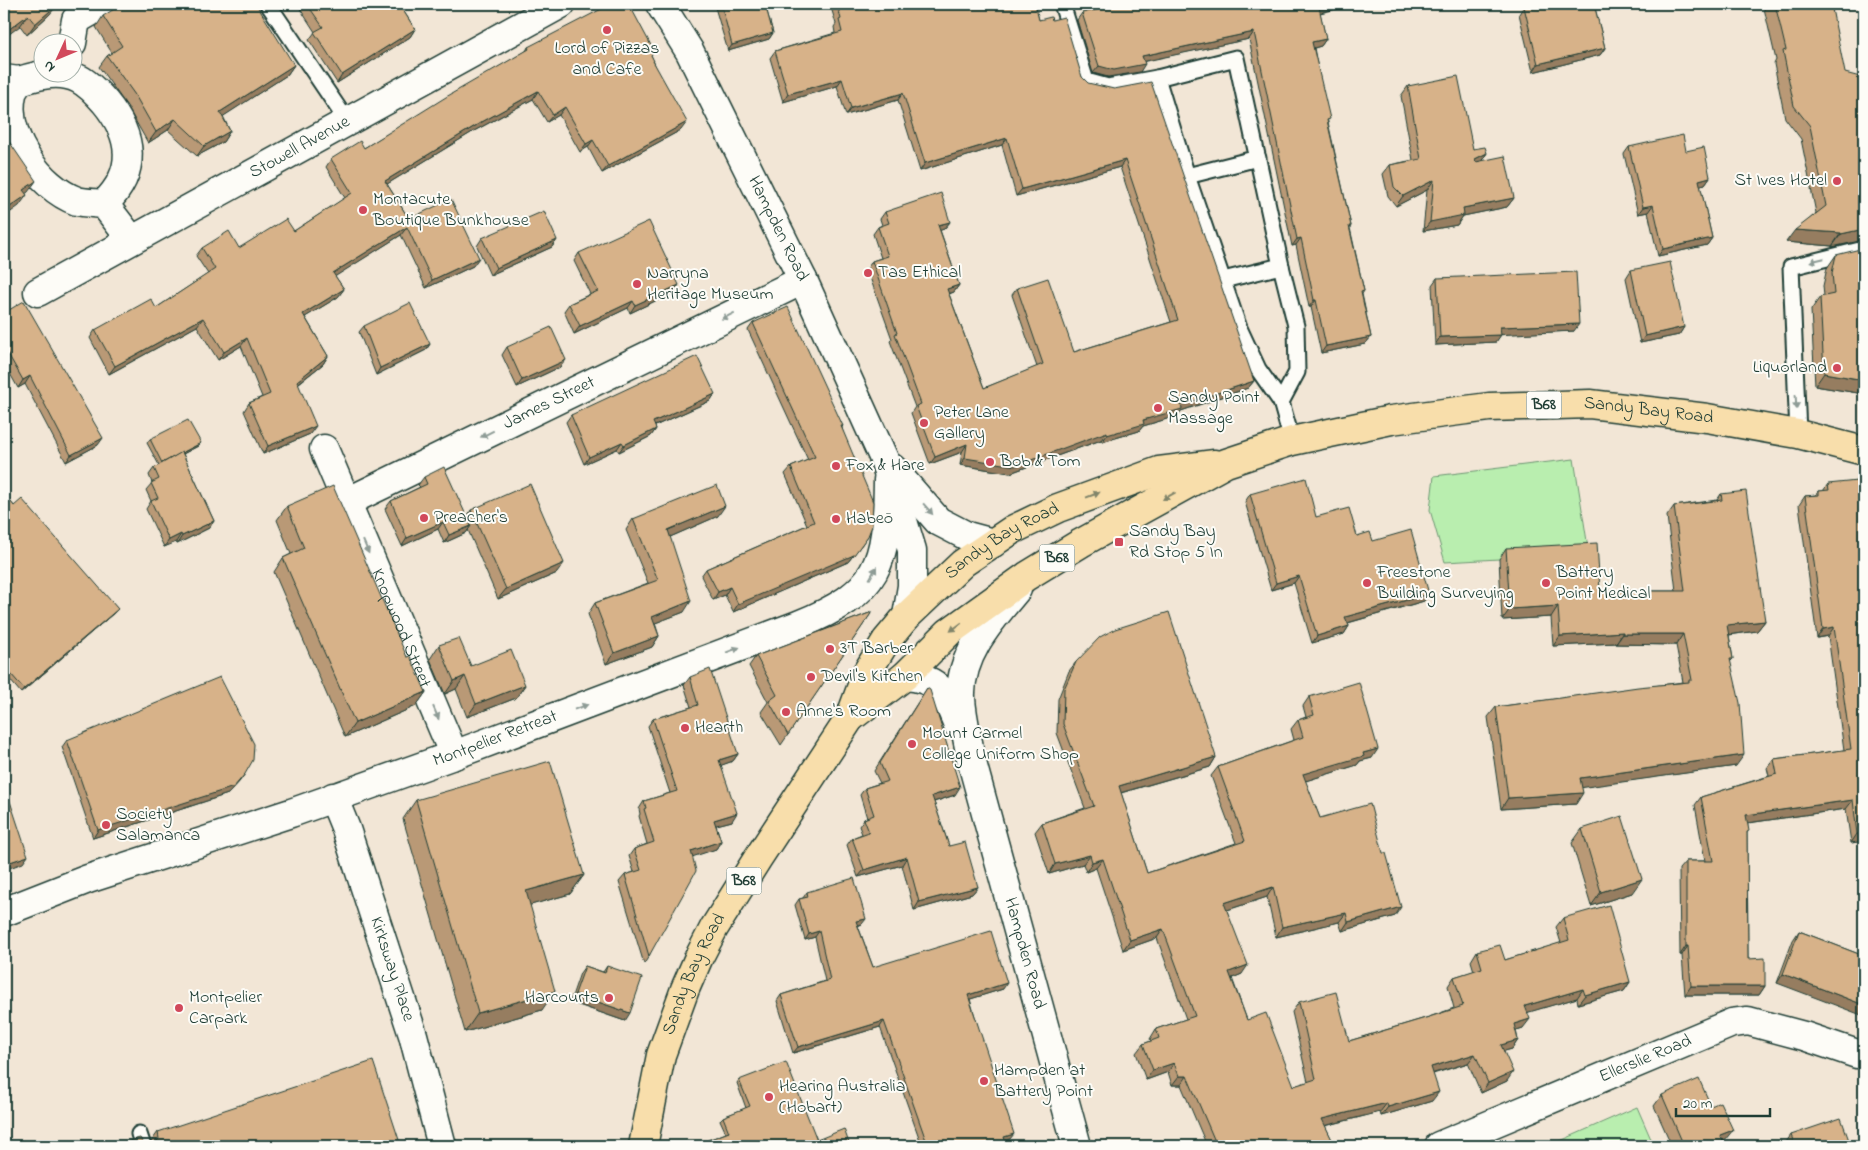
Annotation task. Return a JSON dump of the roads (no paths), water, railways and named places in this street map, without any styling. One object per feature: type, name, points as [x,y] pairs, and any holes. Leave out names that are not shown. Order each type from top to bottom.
[{"type":"main road","name":"Sandy Bay Road","points":[[850,718],[905,676],[949,632],[1027,576],[1226,463],[1292,441],[1391,420],[1480,408],[1590,404],[1706,418],[1798,434],[1864,451]]},
{"type":"main road","name":"Sandy Bay Road","points":[[643,1146],[661,1056],[685,989],[699,957],[714,928],[850,718],[868,672],[877,655],[907,616],[963,563],[1012,530],[1047,513],[1159,470],[1226,463]]},
{"type":"main road","points":[[1047,513],[1095,536]]},
{"type":"street","points":[[74,32],[76,20],[104,4]]},
{"type":"street","name":"Stowell Avenue","points":[[38,292],[131,239],[561,4]]},
{"type":"street","name":"Hampden Road","points":[[660,4],[690,52],[803,280],[886,465],[912,550],[912,586],[907,616]]},
{"type":"street","points":[[32,77],[11,80],[14,131],[20,148],[34,169],[51,186],[78,201],[104,204],[131,239]]},
{"type":"street","points":[[82,80],[96,91],[114,113],[126,137],[129,154],[124,177],[113,195],[104,204]]},
{"type":"street","name":"James Street","points":[[347,502],[803,280]]},
{"type":"street","points":[[324,449],[347,502]]},
{"type":"street","name":"Hampden Road","points":[[886,465],[938,521],[967,536],[993,543]]},
{"type":"street","name":"Montpelier Retreat","points":[[4,912],[88,879],[291,813],[454,755],[798,625],[840,606],[863,589],[878,561],[886,531],[886,465]]},
{"type":"street","name":"Knopwood Street","points":[[347,502],[454,755]]},
{"type":"street","name":"Hampden Road","points":[[1027,576],[987,625],[975,646],[965,669],[961,699],[972,759],[1077,1146]]},
{"type":"street","name":"Hampden Road","points":[[905,676],[927,679],[941,691],[954,714],[972,759]]},
{"type":"street","name":"Kirksway Place","points":[[333,797],[346,829],[413,1035],[442,1146]]},
{"type":"street","name":"Ellerslie Road","points":[[1439,1146],[1732,1023],[1748,1021],[1804,1036],[1857,1054]]},
{"type":"lane","points":[[268,4],[347,121]]},
{"type":"lane","points":[[1062,4],[1086,80],[1108,87],[1157,78],[1236,58],[1281,266],[1296,326],[1297,372],[1281,402]]},
{"type":"lane","points":[[1157,78],[1187,176],[1239,328],[1258,369],[1281,402],[1292,441]]},
{"type":"lane","points":[[1187,176],[1258,158]]},
{"type":"lane","points":[[1798,434],[1791,267],[1864,249]]},
{"type":"lane","points":[[1223,280],[1281,266]]},
{"type":"place","name":"Lord of Pizzas and Cafe","points":[[607,30]]},
{"type":"place","name":"St Ives Hotel","points":[[1837,181]]},
{"type":"place","name":"Montacute Boutique Bunkhouse","points":[[363,210]]},
{"type":"place","name":"Tas Ethical","points":[[868,273]]},
{"type":"place","name":"Narryna Heritage Museum","points":[[637,284]]},
{"type":"place","name":"Liquorland","points":[[1837,368]]},
{"type":"place","name":"Sandy Point Massage","points":[[1158,408]]},
{"type":"place","name":"Peter Lane Gallery","points":[[924,423]]},
{"type":"place","name":"Bob & Tom","points":[[990,462]]},
{"type":"place","name":"Fox & Hare","points":[[836,466]]},
{"type":"place","name":"Preacher's","points":[[424,518]]},
{"type":"place","name":"Habeō","points":[[836,519]]},
{"type":"place","name":"Sandy Bay Rd Stop 5 In","points":[[1119,542]]},
{"type":"place","name":"Freestone Building Surveying","points":[[1367,583]]},
{"type":"place","name":"Battery Point Medical","points":[[1546,583]]},
{"type":"place","name":"3T Barber","points":[[830,649]]},
{"type":"place","name":"Devil's Kitchen","points":[[811,677]]},
{"type":"place","name":"Anne's Room","points":[[786,712]]},
{"type":"place","name":"Hearth","points":[[685,728]]},
{"type":"place","name":"Mount Carmel College Uniform Shop","points":[[912,744]]},
{"type":"place","name":"Society Salamanca","points":[[106,825]]},
{"type":"place","name":"Harcourts","points":[[609,998]]},
{"type":"place","name":"Montpelier Carpark","points":[[179,1008]]},
{"type":"place","name":"Hampden at Battery Point","points":[[984,1081]]},
{"type":"place","name":"Hearing Australia (Hobart)","points":[[769,1097]]}]
